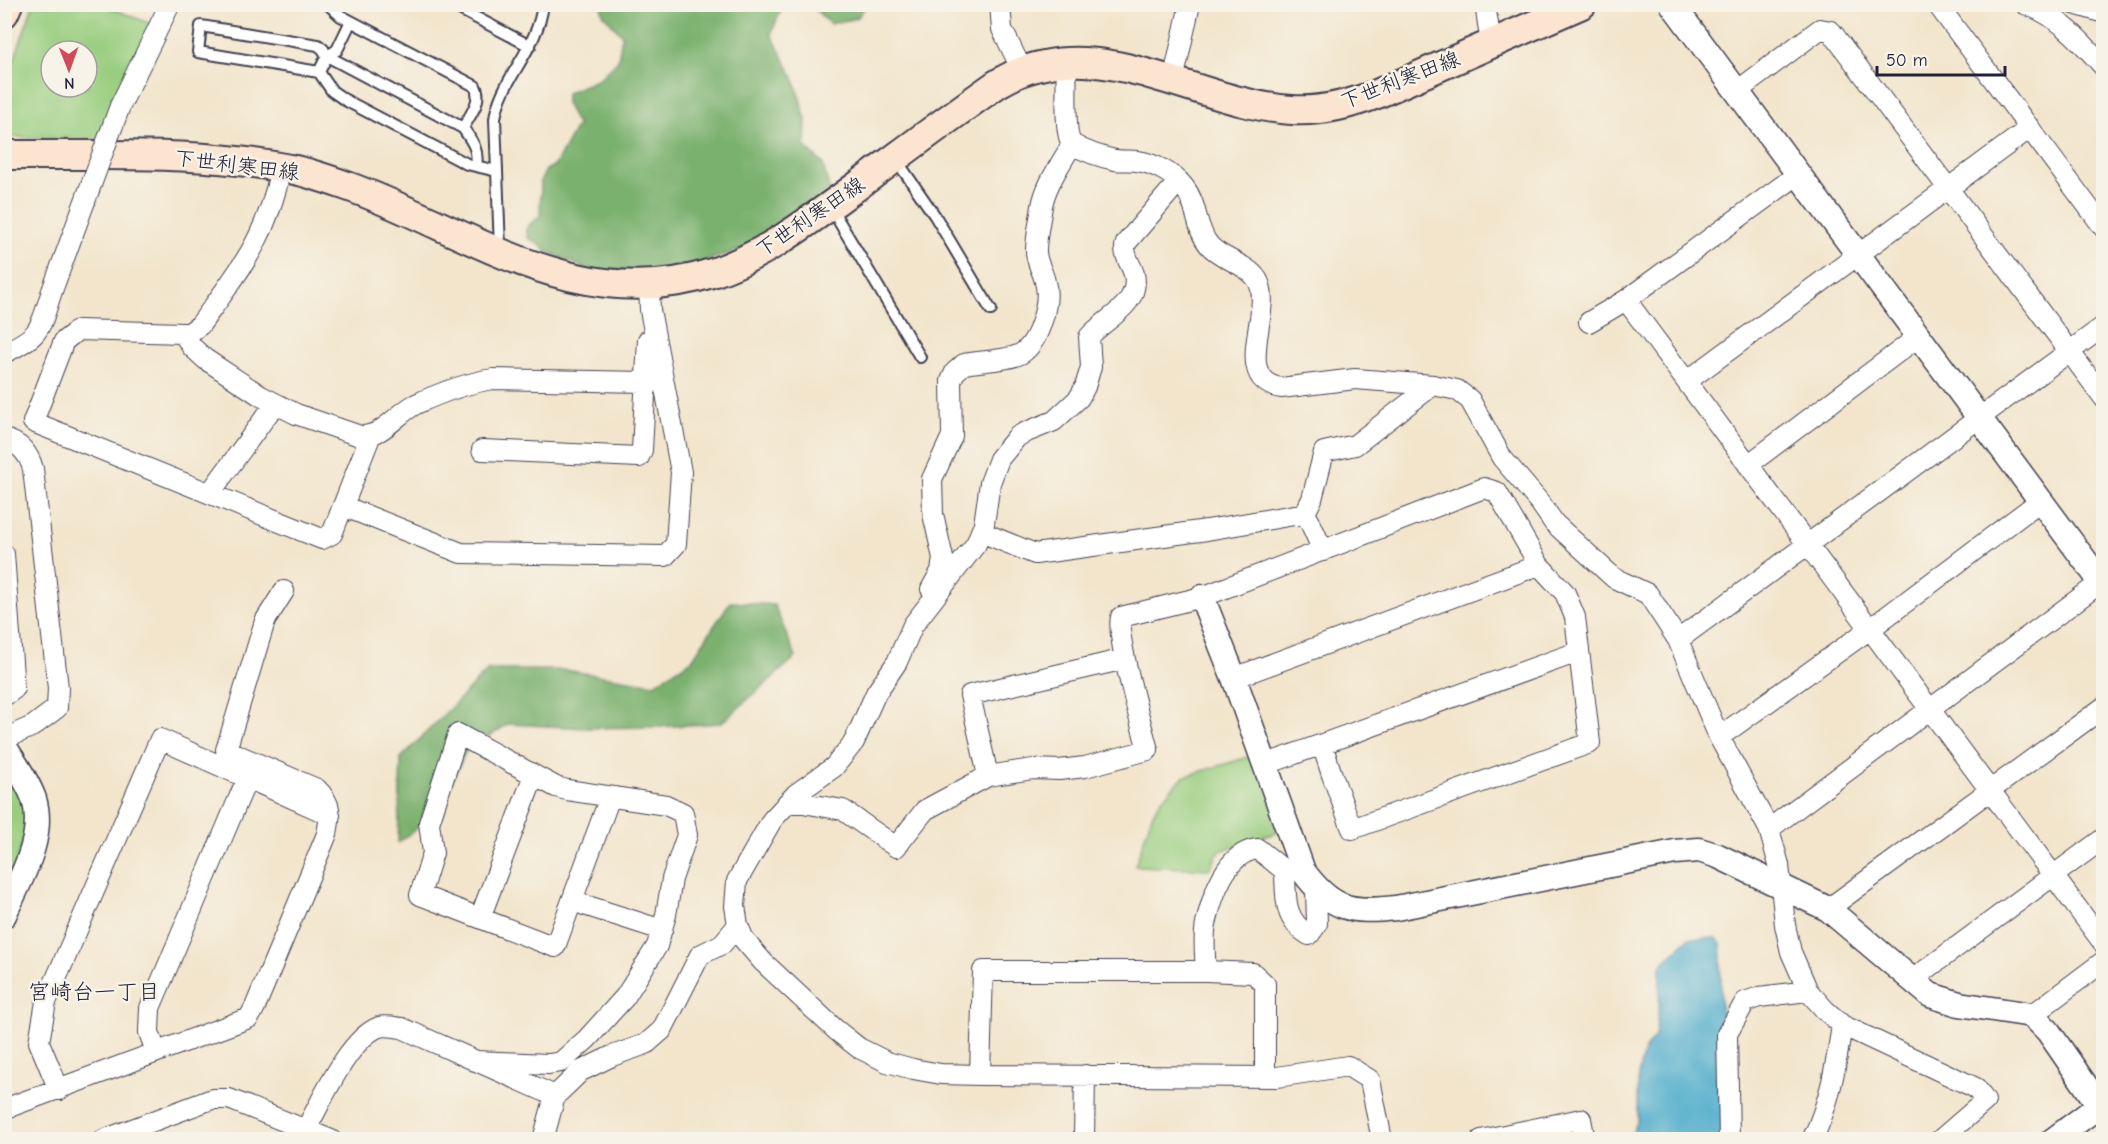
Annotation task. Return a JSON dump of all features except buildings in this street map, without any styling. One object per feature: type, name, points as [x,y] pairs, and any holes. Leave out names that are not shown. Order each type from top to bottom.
[{"type":"main road","points":[[4,13],[8,4]]},
{"type":"main road","name":"下世利寒田線","points":[[4,155],[189,156],[298,170],[361,191],[549,272],[578,280],[614,285],[650,297],[674,282],[701,276],[768,249],[997,84],[1022,70],[1044,64],[1086,61],[1114,65],[1263,106],[1307,110],[1361,100],[1582,4]]},
{"type":"street","points":[[4,353],[35,335],[40,326],[120,106],[170,4]]},
{"type":"street","points":[[1000,4],[1002,29],[1022,70]]},
{"type":"street","points":[[1173,81],[1190,4]]},
{"type":"street","points":[[1485,4],[1491,44]]},
{"type":"street","points":[[1672,4],[2102,583],[1769,830]]},
{"type":"street","points":[[1937,4],[2103,228]]},
{"type":"street","points":[[2025,4],[2060,22],[2080,40],[2103,67]]},
{"type":"street","points":[[2074,4],[2103,13]]},
{"type":"street","points":[[1736,92],[1820,29],[1831,31],[2103,398]]},
{"type":"street","points":[[1066,61],[1067,132],[1072,144],[1112,159],[1147,164],[1168,173],[1190,196],[1209,245],[1228,260],[1252,273],[1260,285],[1262,297],[1256,355],[1257,368],[1265,380],[1281,388],[1355,379],[1433,385],[1457,390],[1470,400],[1502,458],[1554,523],[1614,578],[1648,594],[1678,640],[1719,737],[1769,830],[1779,865],[1785,925],[1791,952],[1808,991],[1842,1025],[1976,1088],[1985,1101],[1940,1140]]},
{"type":"street","points":[[1687,381],[2030,128]]},
{"type":"street","points":[[908,634],[907,619],[932,588],[942,566],[943,558],[933,514],[931,487],[933,473],[951,436],[952,377],[964,364],[1016,356],[1025,351],[1034,339],[1043,315],[1047,295],[1046,282],[1036,252],[1042,207],[1046,191],[1072,144]]},
{"type":"street","points":[[281,167],[267,222],[248,259],[200,325],[189,333],[78,330],[64,341],[33,422],[322,539],[332,534],[370,437]]},
{"type":"street","points":[[1589,322],[1626,300],[1797,175]]},
{"type":"street","points":[[1179,182],[1126,243],[1125,251],[1134,277],[1132,294],[1122,309],[1089,337],[1090,367],[1085,387],[1078,398],[1054,421],[1017,437],[999,459],[990,483],[981,532],[968,556],[908,634],[897,662],[876,693],[854,742],[834,767],[795,794],[772,820],[737,881],[735,906],[738,925],[744,940],[763,962],[836,1030],[859,1048],[887,1062],[913,1070],[941,1074],[1265,1077],[1348,1066],[1370,1080],[1382,1140]]},
{"type":"street","points":[[482,450],[639,457],[642,450],[650,297]]},
{"type":"street","points":[[343,507],[461,553],[665,555],[676,544],[681,472],[650,297]]},
{"type":"street","points":[[1626,300],[2103,944]]},
{"type":"street","points":[[1678,640],[2103,326]]},
{"type":"street","points":[[183,333],[192,347],[205,359],[275,404],[296,414],[360,436],[370,437],[379,432],[403,411],[417,404],[478,382],[493,379],[645,382]]},
{"type":"street","points":[[1748,465],[1918,337]]},
{"type":"street","points":[[1304,515],[1312,499],[1324,452],[1355,445],[1433,385]]},
{"type":"street","points":[[210,493],[275,404]]},
{"type":"street","points":[[4,439],[20,446],[28,456],[33,469],[58,688],[57,708],[33,726],[4,739]]},
{"type":"street","points":[[787,803],[803,803],[843,810],[896,847],[925,810],[958,790],[988,776],[1033,769],[1059,770],[1085,767],[1148,750],[1125,659],[1119,623],[1121,616],[1202,597],[1484,488],[1497,492],[1539,565],[1565,593],[1575,616],[1590,743],[1353,829],[1322,744]]},
{"type":"street","points":[[1719,737],[2040,501]]},
{"type":"street","points":[[981,532],[1035,554],[1304,515],[1309,520],[1323,550]]},
{"type":"street","points":[[4,554],[14,689],[4,696]]},
{"type":"street","points":[[1234,678],[1539,565]]},
{"type":"street","points":[[4,1109],[249,1018],[255,1007],[327,834],[330,815],[327,799],[317,789],[226,750],[265,621],[284,591]]},
{"type":"street","points":[[1202,597],[1234,678],[1303,871],[1316,888],[1333,902],[1347,908],[1367,911],[1396,908],[1676,852],[1699,850],[1718,856],[1828,909],[1930,995],[1959,1004],[2032,1015],[2048,1031],[2102,1106],[2053,1140]]},
{"type":"street","points":[[1264,765],[1578,652]]},
{"type":"street","points":[[988,776],[970,695],[1125,659]]},
{"type":"street","points":[[1828,909],[2103,707]]},
{"type":"street","points":[[476,1060],[549,1064],[561,1062],[571,1055],[625,997],[657,946],[666,915],[672,879],[687,835],[683,813],[666,805],[567,790],[458,734],[429,823],[433,853],[420,895],[555,947],[610,797]]},
{"type":"street","points":[[59,1090],[39,1042],[46,1002],[160,739],[330,815]]},
{"type":"street","points":[[4,746],[26,781],[34,801],[37,830],[30,856],[4,915]]},
{"type":"street","points":[[480,918],[534,775]]},
{"type":"street","points":[[156,1052],[149,1032],[150,1008],[247,779]]},
{"type":"street","points":[[1912,980],[2103,838]]},
{"type":"street","points":[[1206,971],[1205,926],[1216,892],[1233,861],[1247,850],[1258,849],[1285,872],[1286,906],[1298,929],[1309,935],[1317,924],[1316,888]]},
{"type":"street","points":[[572,900],[662,930]]},
{"type":"street","points":[[543,1140],[555,1096],[582,1071],[612,1056],[646,1044],[663,1030],[700,956],[722,944],[738,925]]},
{"type":"street","points":[[2032,1015],[2103,961]]},
{"type":"street","points":[[980,1074],[983,970],[1206,971],[1253,973],[1265,984],[1265,1077]]},
{"type":"street","points":[[1729,1140],[1727,1034],[1745,1002],[1760,997],[1808,991]]},
{"type":"street","points":[[1812,1140],[1827,1104],[1842,1025]]},
{"type":"street","points":[[306,1129],[347,1056],[363,1036],[381,1026],[402,1028],[555,1096]]},
{"type":"street","points":[[1084,1140],[1085,1075]]},
{"type":"street","points":[[103,1140],[212,1099],[229,1099],[331,1140]]},
{"type":"street","points":[[1481,1140],[1581,1119],[1586,1140]]},
{"type":"lane","points":[[328,4],[351,21],[475,86],[478,100],[463,128]]},
{"type":"lane","points":[[450,4],[530,46]]},
{"type":"lane","points":[[501,252],[495,119],[497,104],[530,46],[541,19],[543,4]]},
{"type":"lane","points":[[319,72],[327,56],[337,50],[351,21]]},
{"type":"lane","points":[[476,166],[475,144],[463,128],[327,56],[324,49],[318,45],[201,26],[198,52],[319,72],[332,91],[345,100],[467,164],[497,171]]},
{"type":"lane","points":[[895,158],[935,216],[991,310]]},
{"type":"lane","points":[[830,205],[920,357]]},
{"type":"green space","points":[[33,5],[103,5],[154,25],[101,139],[5,137],[5,87]]},
{"type":"green space","points":[[601,5],[783,5],[771,34],[794,78],[806,120],[805,147],[823,164],[830,192],[794,231],[655,279],[590,270],[547,252],[542,246],[528,238],[526,229],[540,216],[541,180],[546,170],[555,165],[578,127],[566,103],[566,93],[599,79],[618,60],[622,35],[603,14]]},
{"type":"green space","points":[[811,5],[867,5],[857,18],[830,24]]},
{"type":"green space","points":[[730,602],[774,605],[796,657],[721,723],[586,728],[508,724],[466,751],[437,812],[398,843],[401,758],[488,670],[565,670],[654,684],[691,661]]},
{"type":"green space","points":[[1268,751],[1294,827],[1220,851],[1209,869],[1135,866],[1152,815],[1161,800],[1183,777]]},
{"type":"green space","points":[[5,761],[20,786],[30,820],[5,896]]},
{"type":"water","points":[[1689,938],[1715,938],[1721,943],[1721,1005],[1728,1064],[1722,1124],[1718,1139],[1630,1140],[1638,1119],[1638,1075],[1644,1050],[1655,1036],[1660,970],[1664,961]]},
{"type":"district","name":"宮崎台一丁目","points":[[94,992]]}]
